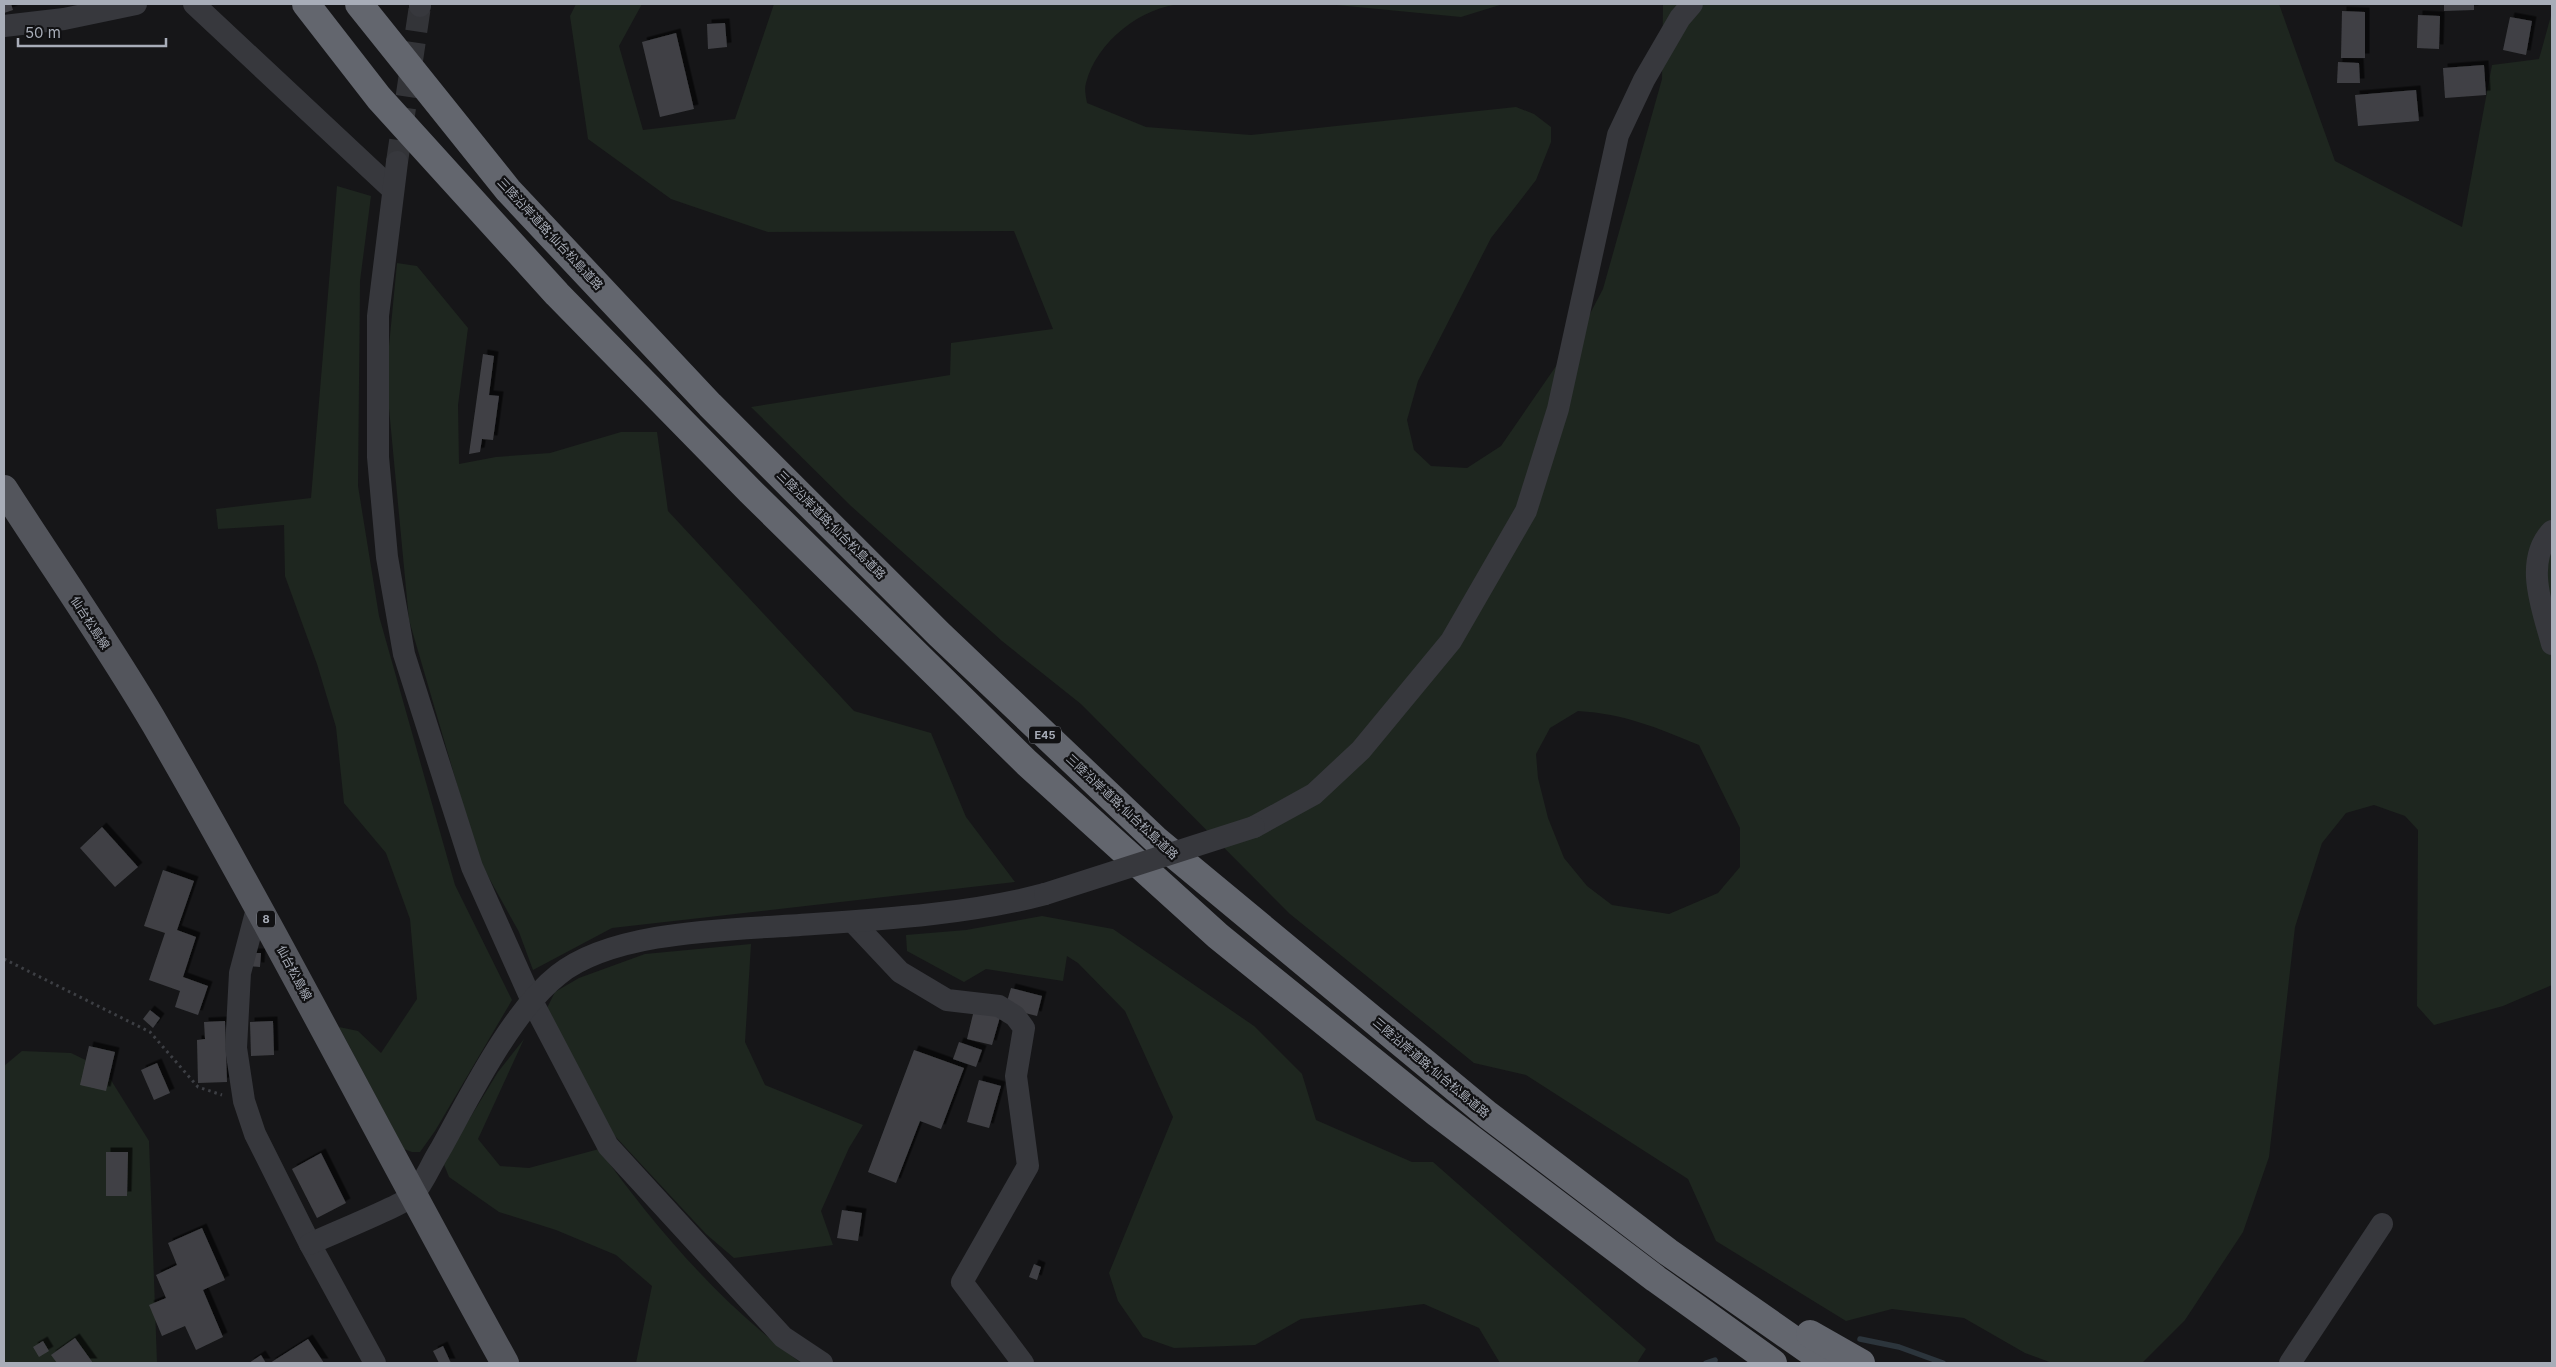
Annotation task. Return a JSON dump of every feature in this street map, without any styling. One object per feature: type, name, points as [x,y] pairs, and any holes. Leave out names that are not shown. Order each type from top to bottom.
[{"type":"highway","name":"E45","points":[[306,4],[379,98],[557,294],[750,491],[1027,763],[1218,936],[1437,1113],[1656,1279],[1773,1363]]},
{"type":"highway","name":"三陸沿岸道路;仙台松島道路","points":[[360,4],[508,190],[710,405],[939,634],[1155,839],[1488,1115],[1668,1252],[1826,1363]]},
{"type":"highway","points":[[367,4],[386,38]]},
{"type":"highway","points":[[1668,1252],[1861,1363]]},
{"type":"highway","points":[[1656,1279],[1755,1363]]},
{"type":"main road","name":"仙台松島線","points":[[4,489],[153,720],[258,905],[412,1197],[505,1363]]},
{"type":"street","points":[[4,26],[64,19],[136,4]]},
{"type":"street","points":[[194,4],[393,190]]},
{"type":"street","points":[[310,1244],[412,1197],[478,1082],[504,1040],[532,1001],[558,974],[591,956],[626,944],[713,932],[853,922],[1022,900],[1254,827],[1314,794],[1360,750],[1451,641],[1526,511],[1558,409],[1618,135],[1644,80],[1680,18],[1692,4]]},
{"type":"street","points":[[397,162],[378,316],[378,457],[387,557],[404,654],[472,867],[532,1001],[608,1146],[783,1336],[822,1363]]},
{"type":"street","points":[[2552,531],[2548,535],[2537,561],[2536,579],[2552,644]]},
{"type":"street","points":[[258,905],[240,973],[236,1048],[244,1101],[255,1134],[310,1244],[375,1363]]},
{"type":"street","points":[[853,922],[900,972],[947,1000],[999,1006],[1016,1016],[1024,1028],[1016,1076],[1028,1166],[962,1282],[1023,1363]]},
{"type":"street","points":[[2290,1363],[2382,1224]]},
{"type":"path","points":[[4,959],[150,1032],[198,1087],[244,1101]]},
{"type":"shaded area","points":[[576,4],[642,4],[619,46],[643,130],[735,119],[774,4],[1183,4],[1167,6],[1152,11],[1123,29],[1100,54],[1091,68],[1086,83],[1087,103],[1146,127],[1251,135],[1516,107],[1534,114],[1551,127],[1551,142],[1536,180],[1491,238],[1418,381],[1407,420],[1414,450],[1431,466],[1467,468],[1501,446],[1583,327],[1603,289],[1662,79],[1663,4],[2279,4],[2335,161],[2462,227],[2492,65],[2539,59],[2552,12],[2552,985],[2503,1006],[2434,1025],[2417,1006],[2418,830],[2405,816],[2374,805],[2346,813],[2322,843],[2295,927],[2269,1157],[2243,1232],[2185,1320],[2142,1363],[2052,1363],[2025,1353],[1964,1318],[1892,1309],[1846,1321],[1716,1241],[1688,1179],[1526,1075],[1474,1063],[1290,914],[1081,704],[1002,641],[851,506],[751,407],[950,375],[951,343],[1053,329],[1014,231],[768,232],[671,199],[588,139],[570,16]],"holes":[[[1578,711],[1640,722],[1699,745],[1740,828],[1740,867],[1718,893],[1669,914],[1612,905],[1587,886],[1564,858],[1548,818],[1538,778],[1536,754],[1550,728]]]},
{"type":"shaded area","points":[[1326,4],[1503,4],[1461,17]]},
{"type":"shaded area","points":[[337,186],[371,196],[360,281],[358,486],[379,616],[455,885],[512,1000],[435,1131],[420,1152],[404,1149],[339,1027],[358,1031],[381,1053],[417,999],[410,919],[386,853],[344,803],[336,727],[317,664],[285,576],[284,525],[218,529],[216,509],[311,498]]},
{"type":"shaded area","points":[[397,263],[417,266],[468,328],[458,405],[459,464],[496,457],[550,453],[621,432],[657,432],[668,511],[854,711],[931,733],[966,817],[1015,882],[612,928],[533,970],[519,932],[479,860],[409,620],[386,377]]},
{"type":"shaded area","points":[[1042,916],[1113,929],[1254,1026],[1302,1074],[1316,1120],[1412,1162],[1433,1162],[1646,1349],[1637,1363],[1500,1363],[1479,1328],[1424,1304],[1301,1319],[1255,1345],[1174,1348],[1143,1337],[1118,1301],[1109,1273],[1173,1117],[1125,1011],[1078,963],[1067,956],[1063,981],[986,969],[964,982],[907,951],[906,935],[966,930]]},
{"type":"shaded area","points":[[751,944],[745,1042],[765,1085],[863,1125],[849,1148],[821,1211],[833,1245],[734,1258],[706,1234],[614,1135],[546,1010],[555,992],[579,978],[645,954]]},
{"type":"shaded area","points":[[524,1039],[478,1139],[500,1166],[529,1168],[599,1149],[667,1237],[717,1291],[801,1363],[636,1363],[652,1286],[616,1255],[556,1230],[499,1212],[449,1177],[443,1162],[498,1072]]},
{"type":"shaded area","points":[[22,1051],[71,1053],[104,1069],[149,1141],[157,1363],[4,1363],[4,1066]]},
{"type":"building","points":[[4,4],[11,4],[13,10],[4,13]]},
{"type":"building","points":[[2444,4],[2474,4],[2474,10],[2444,11]]},
{"type":"building","points":[[2342,11],[2365,12],[2365,58],[2341,58]]},
{"type":"building","points":[[2418,15],[2440,16],[2439,49],[2417,48]]},
{"type":"building","points":[[2510,17],[2532,21],[2526,55],[2503,50]]},
{"type":"building","points":[[725,23],[727,47],[708,49],[707,24]]},
{"type":"building","points":[[676,33],[694,109],[660,117],[642,42]]},
{"type":"building","points":[[2338,62],[2359,63],[2360,83],[2337,83]]},
{"type":"building","points":[[2484,65],[2486,95],[2445,98],[2443,68]]},
{"type":"building","points":[[2416,90],[2419,121],[2358,126],[2355,95]]},
{"type":"building","points":[[483,354],[494,356],[489,395],[499,396],[493,440],[482,439],[480,452],[469,454]]},
{"type":"building","points":[[102,827],[138,867],[115,887],[80,848]]},
{"type":"building","points":[[163,870],[194,881],[177,930],[196,937],[183,977],[208,986],[198,1015],[175,1007],[180,991],[149,980],[165,933],[144,926]]},
{"type":"building","points":[[250,953],[261,953],[260,967],[249,966]]},
{"type":"building","points":[[1011,988],[1042,996],[1037,1016],[1005,1008]]},
{"type":"building","points":[[150,1010],[160,1018],[153,1028],[143,1019]]},
{"type":"building","points":[[974,1010],[1000,1017],[992,1045],[967,1039]]},
{"type":"building","points":[[225,1021],[227,1082],[198,1083],[197,1040],[205,1039],[204,1022]]},
{"type":"building","points":[[273,1021],[274,1055],[251,1056],[250,1022]]},
{"type":"building","points":[[959,1042],[982,1050],[976,1067],[953,1059]]},
{"type":"building","points":[[89,1046],[115,1052],[106,1091],[80,1085]]},
{"type":"building","points":[[914,1050],[964,1068],[941,1129],[920,1121],[896,1183],[868,1172]]},
{"type":"building","points":[[157,1063],[170,1093],[154,1100],[141,1070]]},
{"type":"building","points":[[979,1080],[1001,1086],[989,1128],[967,1122]]},
{"type":"building","points":[[106,1152],[128,1152],[127,1196],[106,1196]]},
{"type":"building","points":[[321,1153],[346,1203],[317,1218],[292,1169]]},
{"type":"building","points":[[842,1210],[862,1213],[858,1241],[837,1238]]},
{"type":"building","points":[[202,1228],[225,1280],[203,1290],[223,1337],[196,1350],[185,1326],[162,1336],[149,1305],[166,1298],[156,1275],[177,1265],[168,1243]]},
{"type":"building","points":[[1034,1264],[1041,1267],[1037,1280],[1029,1277]]},
{"type":"building","points":[[75,1338],[93,1363],[57,1363],[51,1355]]},
{"type":"building","points":[[308,1339],[324,1363],[270,1363]]},
{"type":"building","points":[[43,1341],[49,1351],[39,1357],[33,1347]]},
{"type":"building","points":[[443,1346],[451,1363],[439,1363],[433,1351]]},
{"type":"building","points":[[261,1355],[266,1363],[249,1363]]},
{"type":"waterway","points":[[1860,1339],[1899,1347],[1943,1363]]},
{"type":"waterway","points":[[1706,1363],[1715,1360]]},
{"type":"tunnel","points":[[397,162],[420,6]]}]
